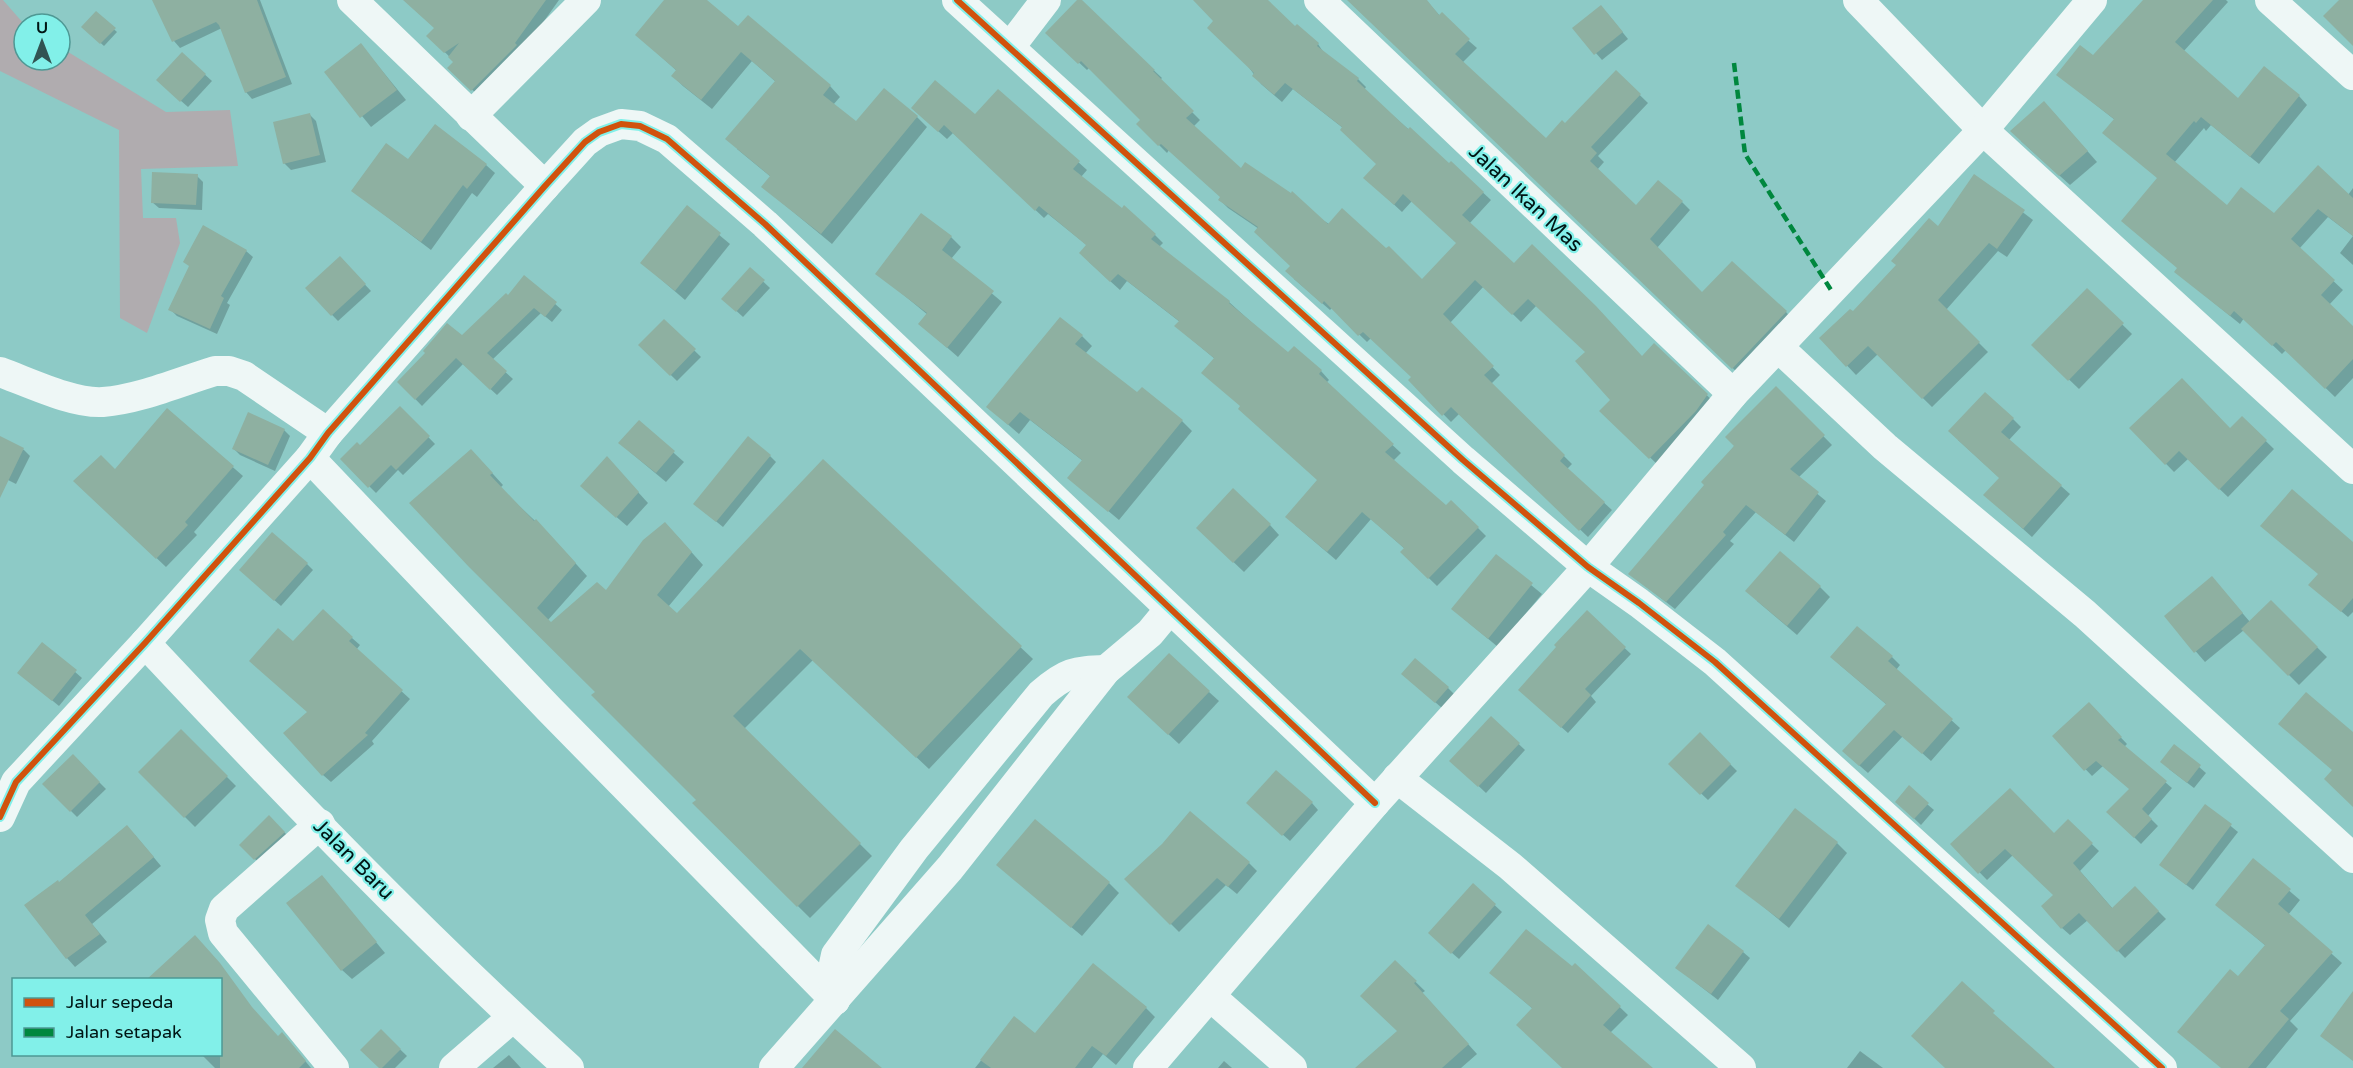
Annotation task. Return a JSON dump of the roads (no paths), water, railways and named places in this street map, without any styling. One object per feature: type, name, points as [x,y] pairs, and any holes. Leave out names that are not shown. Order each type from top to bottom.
[{"type":"street","points":[[352,0],[545,186]]},
{"type":"street","points":[[471,116],[586,0]]},
{"type":"street","points":[[957,0],[1463,460],[1588,567],[1715,662],[2162,1068]]},
{"type":"street","points":[[1010,47],[1046,0]]},
{"type":"street","name":"Jalan Ikan Mas","points":[[1319,0],[1733,394]]},
{"type":"street","points":[[1858,0],[1983,130],[2353,469]]},
{"type":"street","points":[[1148,1068],[1375,803],[1588,567],[1733,394],[1983,130],[2092,0]]},
{"type":"street","points":[[2270,0],[2353,75]]},
{"type":"street","points":[[0,818],[16,782],[145,643],[310,458],[328,433],[545,186],[585,142],[599,132],[621,124],[640,126],[667,139],[765,224],[1169,610],[1375,803]]},
{"type":"street","points":[[1779,348],[1885,447],[2085,614],[2353,858]]},
{"type":"street","points":[[0,372],[74,397],[101,402],[215,371],[229,371],[244,376],[328,433]]},
{"type":"street","points":[[310,458],[550,710],[835,1000]]},
{"type":"street","points":[[774,1068],[951,868],[1106,670],[1150,633],[1169,610]]},
{"type":"street","name":"Jalan Baru","points":[[145,643],[320,824],[513,1017],[569,1068]]},
{"type":"street","points":[[835,1000],[833,969],[836,955],[914,849],[1041,694],[1055,682],[1076,670],[1106,670]]},
{"type":"street","points":[[1397,778],[1510,866],[1741,1068]]},
{"type":"street","points":[[320,824],[224,909],[220,920],[223,933],[334,1068]]},
{"type":"street","points":[[1210,996],[1292,1068]]},
{"type":"street","points":[[454,1068],[513,1017]]}]
